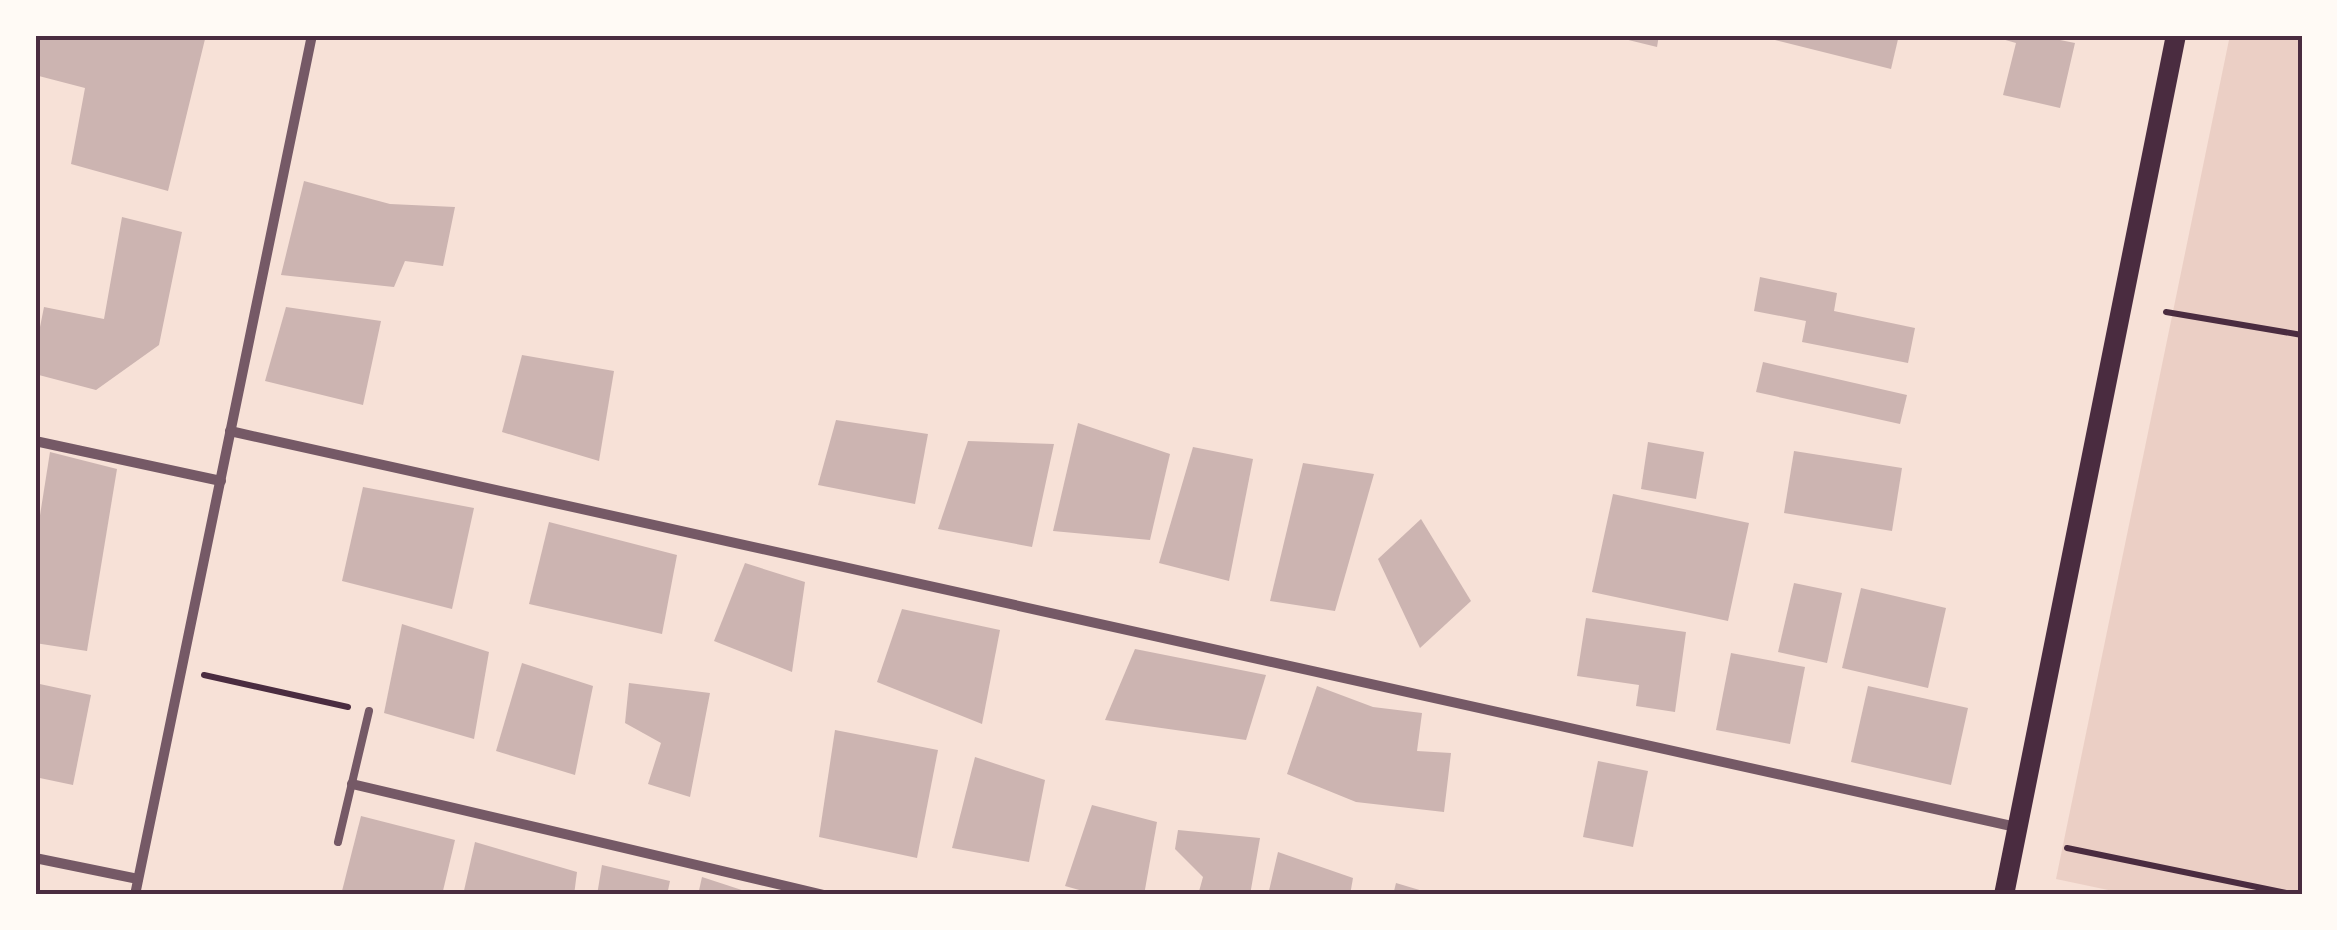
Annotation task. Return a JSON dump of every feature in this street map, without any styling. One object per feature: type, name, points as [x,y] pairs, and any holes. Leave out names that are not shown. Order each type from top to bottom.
[{"type":"main road","points":[[2006,895],[2016,827],[2176,35]]},
{"type":"street","points":[[134,895],[221,481],[307,36]]},
{"type":"street","points":[[230,431],[2016,827]]},
{"type":"street","points":[[35,440],[221,481]]},
{"type":"street","points":[[352,784],[824,895]]},
{"type":"street","points":[[35,858],[138,879]]},
{"type":"lane","points":[[338,842],[369,711]]},
{"type":"path","points":[[2166,312],[2302,334]]},
{"type":"path","points":[[182,670],[369,711]]},
{"type":"path","points":[[2067,848],[2296,895]]},
{"type":"shaded area","points":[[2230,35],[2302,35],[2302,895],[2132,895],[2056,879]]},
{"type":"building","points":[[35,35],[206,35],[168,191],[71,164],[85,88],[35,75]]},
{"type":"building","points":[[1608,35],[1659,35],[1657,47]]},
{"type":"building","points":[[1755,35],[1899,35],[1891,69]]},
{"type":"building","points":[[1988,35],[2055,35],[2055,39],[2075,43],[2060,108],[2003,95],[2016,43]]},
{"type":"building","points":[[304,181],[390,204],[455,207],[443,266],[405,261],[394,287],[281,275]]},
{"type":"building","points":[[122,217],[182,232],[159,345],[96,390],[35,374],[44,307],[104,319]]},
{"type":"building","points":[[1760,277],[1837,293],[1834,311],[1915,328],[1908,363],[1802,342],[1806,321],[1754,311]]},
{"type":"building","points":[[286,307],[381,321],[363,405],[265,381]]},
{"type":"building","points":[[522,355],[614,371],[599,461],[502,432]]},
{"type":"building","points":[[1763,362],[1907,395],[1900,424],[1756,392]]},
{"type":"building","points":[[836,420],[928,434],[915,504],[818,485]]},
{"type":"building","points":[[1078,423],[1170,454],[1150,540],[1053,531]]},
{"type":"building","points":[[968,441],[1054,444],[1032,547],[938,529]]},
{"type":"building","points":[[1648,442],[1704,452],[1696,499],[1641,489]]},
{"type":"building","points":[[1193,447],[1253,459],[1229,581],[1159,563]]},
{"type":"building","points":[[1794,451],[1902,468],[1892,531],[1784,513]]},
{"type":"building","points":[[50,452],[117,469],[87,651],[35,643],[35,547]]},
{"type":"building","points":[[1303,463],[1374,474],[1335,611],[1270,601]]},
{"type":"building","points":[[363,487],[474,508],[452,609],[342,581]]},
{"type":"building","points":[[1613,494],[1749,523],[1728,621],[1592,592]]},
{"type":"building","points":[[1421,519],[1471,601],[1420,648],[1378,559]]},
{"type":"building","points":[[549,522],[677,555],[662,634],[529,604]]},
{"type":"building","points":[[745,563],[805,582],[792,672],[714,641]]},
{"type":"building","points":[[1794,583],[1842,593],[1827,663],[1778,652]]},
{"type":"building","points":[[1861,588],[1946,608],[1928,688],[1842,668]]},
{"type":"building","points":[[902,609],[1000,630],[982,724],[877,682]]},
{"type":"building","points":[[1586,618],[1686,632],[1675,712],[1636,706],[1639,685],[1577,676]]},
{"type":"building","points":[[402,624],[489,652],[474,739],[384,713]]},
{"type":"building","points":[[1135,649],[1266,675],[1246,740],[1105,720]]},
{"type":"building","points":[[1731,653],[1805,667],[1790,744],[1716,730]]},
{"type":"building","points":[[522,663],[593,686],[575,775],[496,751]]},
{"type":"building","points":[[35,683],[91,695],[73,785],[35,777]]},
{"type":"building","points":[[629,683],[710,693],[690,797],[648,784],[661,743],[625,723]]},
{"type":"building","points":[[1317,686],[1373,707],[1422,713],[1417,751],[1451,753],[1444,812],[1356,802],[1287,774]]},
{"type":"building","points":[[1868,686],[1968,708],[1951,785],[1851,762]]},
{"type":"building","points":[[835,730],[938,750],[917,858],[819,837]]},
{"type":"building","points":[[975,757],[1045,780],[1029,862],[952,848]]},
{"type":"building","points":[[1598,761],[1648,771],[1633,847],[1583,837]]},
{"type":"building","points":[[1092,805],[1157,822],[1144,895],[1097,895],[1065,886]]},
{"type":"building","points":[[361,816],[455,840],[442,895],[341,895]]},
{"type":"building","points":[[1178,830],[1260,838],[1250,895],[1198,895],[1203,877],[1175,849]]},
{"type":"building","points":[[475,842],[577,872],[574,895],[463,895]]},
{"type":"building","points":[[1278,852],[1353,878],[1350,895],[1268,895]]},
{"type":"building","points":[[602,865],[670,881],[667,895],[597,895]]},
{"type":"building","points":[[702,877],[754,894],[754,895],[698,895]]},
{"type":"building","points":[[1396,883],[1433,894],[1433,895],[1393,895]]}]
